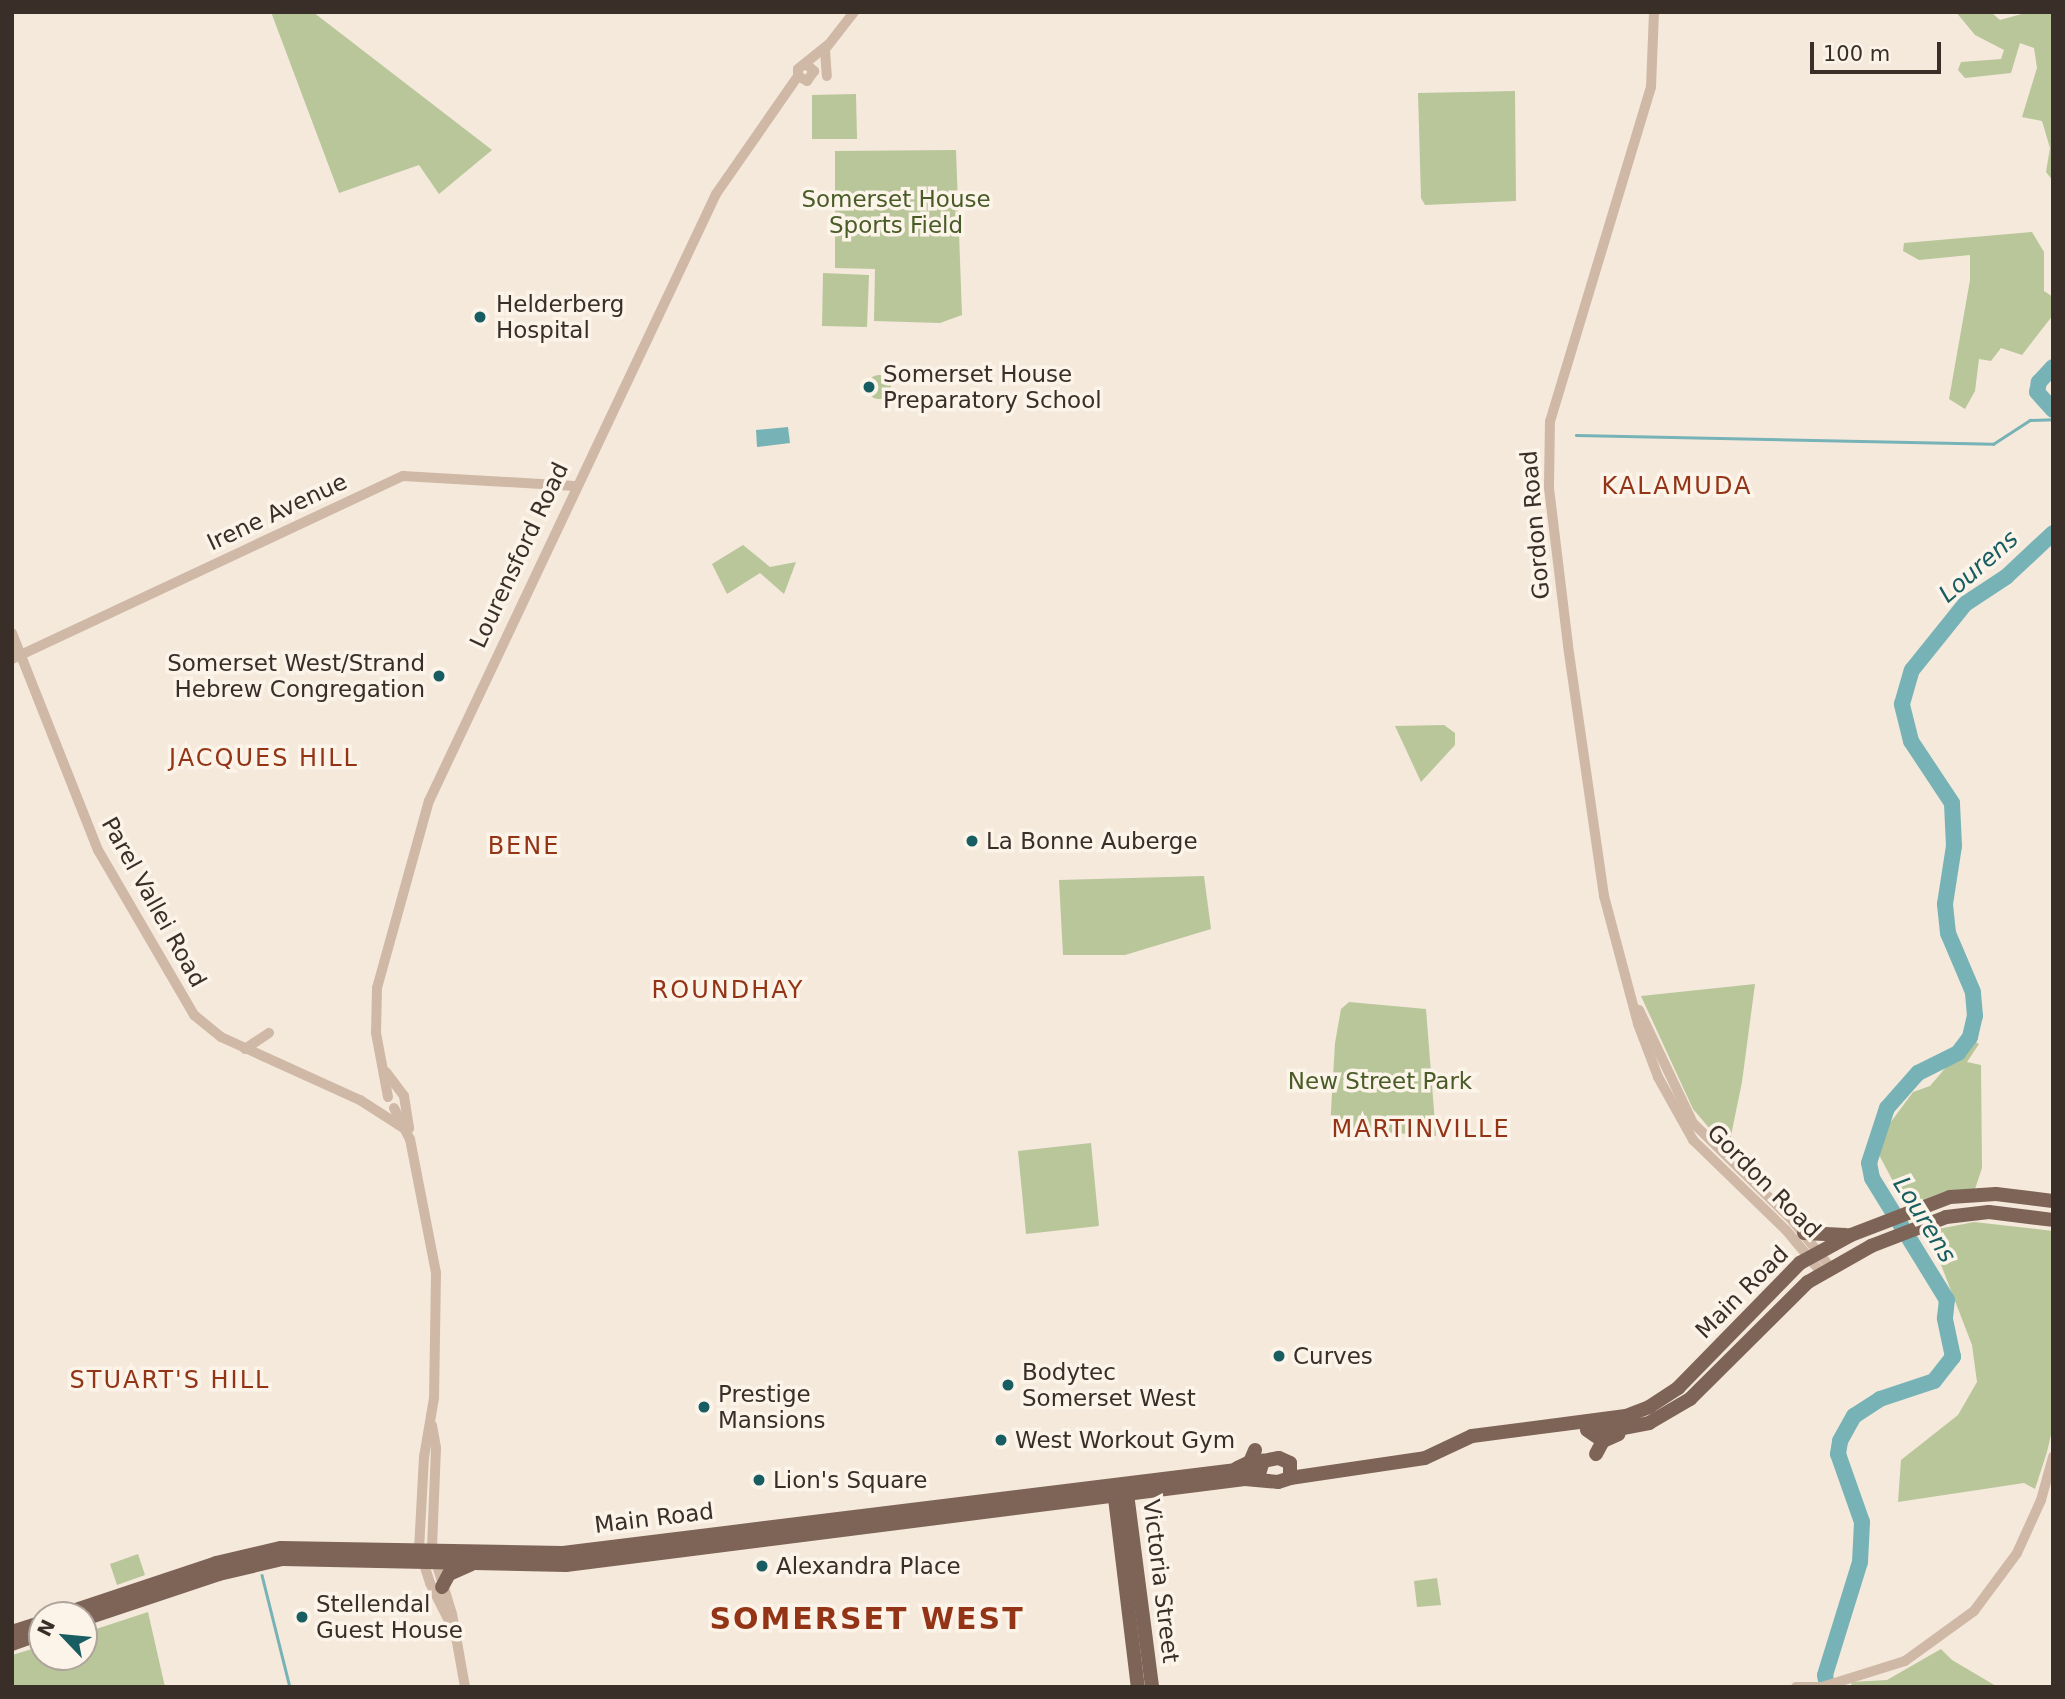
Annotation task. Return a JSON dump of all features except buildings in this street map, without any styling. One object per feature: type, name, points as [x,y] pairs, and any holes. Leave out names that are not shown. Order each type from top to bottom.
[{"type":"main road","name":"Main Road","points":[[1594,1426],[1649,1407],[1678,1388],[1814,1254],[1851,1235],[1919,1206],[1979,1194],[2053,1201]]},
{"type":"main road","name":"Main Road","points":[[1290,1470],[1328,1474],[1425,1458],[1472,1436],[1559,1424],[1627,1430],[1668,1414],[1690,1399],[1826,1269],[1928,1222],[1989,1212],[2053,1220]]},
{"type":"main road","points":[[1804,1233],[1851,1235]]},
{"type":"main road","points":[[1596,1454],[1607,1438],[1627,1430]]},
{"type":"main road","points":[[1229,1471],[1248,1463],[1255,1450]]},
{"type":"main road","points":[[1274,1458],[1290,1470],[1278,1482],[1260,1472],[1274,1458]]},
{"type":"main road","name":"Main Road","points":[[98,1603],[216,1563],[281,1548],[427,1555],[476,1562],[566,1565],[1120,1489],[1229,1471],[1260,1472]]},
{"type":"main road","name":"Main Road","points":[[98,1614],[219,1574],[282,1559],[563,1553],[1260,1472]]},
{"type":"main road","name":"Victoria Street","points":[[1120,1489],[1138,1687]]},
{"type":"main road","name":"Victoria Street","points":[[1120,1489],[1152,1687]]},
{"type":"main road","points":[[442,1587],[449,1574],[476,1562]]},
{"type":"street","points":[[827,76],[827,47],[854,12]]},
{"type":"street","name":"Gordon Road","points":[[1654,12],[1651,87],[1556,393],[1548,448],[1561,595],[1599,868],[1634,1001],[1658,1077],[1679,1121],[1704,1153],[1814,1254],[1826,1269]]},
{"type":"street","name":"Lourensford Road","points":[[427,1555],[436,1441],[432,1425],[436,1273],[407,1134],[383,1067],[376,1033],[377,988],[414,843],[460,727],[716,194],[789,93],[802,78],[813,78],[810,66],[827,47]]},
{"type":"street","name":"Irene Avenue","points":[[17,657],[403,476],[575,486]]},
{"type":"street","name":"Parel Vallei Road","points":[[12,634],[17,657],[83,819],[156,955],[202,1024],[246,1049],[375,1108],[407,1134]]},
{"type":"street","name":"Gordon Road","points":[[1634,1001],[1693,1122],[1804,1233],[1814,1254]]},
{"type":"street","points":[[246,1049],[269,1032]]},
{"type":"street","name":"Parel Vallei Road","points":[[360,1100],[394,1101]]},
{"type":"street","points":[[375,1108],[394,1101]]},
{"type":"street","points":[[1796,1687],[1819,1686],[1856,1678],[1927,1648],[1984,1600],[2009,1568],[2030,1526],[2053,1457]]},
{"type":"street","points":[[427,1555],[442,1587],[455,1633],[465,1687]]},
{"type":"street","points":[[427,1555],[455,1633]]},
{"type":"green space","points":[[271,12],[313,12],[492,150],[439,194],[419,165],[339,193]]},
{"type":"green space","points":[[1956,12],[1991,12],[2000,20],[2029,12],[2053,12],[2053,181],[2046,172],[2050,148],[2042,121],[2022,117],[2037,68],[2034,48],[2020,43],[2011,73],[1965,78],[1958,70],[1961,62],[2001,59],[2004,50],[1975,35]]},
{"type":"green space","points":[[1515,91],[1516,201],[1425,205],[1421,198],[1418,93]]},
{"type":"green space","points":[[856,94],[857,139],[812,139],[812,95]]},
{"type":"green space","name":"Somerset House Sports Field","points":[[956,150],[962,315],[940,323],[874,321],[875,269],[835,268],[835,151]]},
{"type":"green space","points":[[2032,232],[2044,252],[2044,291],[2053,297],[2053,315],[2022,355],[2001,348],[1991,361],[1979,359],[1975,391],[1965,409],[1949,399],[1970,280],[1970,255],[1919,260],[1903,251],[1904,243]]},
{"type":"green space","points":[[823,273],[869,275],[867,327],[822,326]]},
{"type":"green space","points":[[879,375],[888,378],[891,387],[888,396],[879,399],[870,396],[867,387],[870,378]]},
{"type":"green space","points":[[743,545],[770,567],[796,562],[784,594],[760,573],[727,594],[712,564]]},
{"type":"green space","points":[[1444,725],[1455,733],[1455,745],[1421,782],[1395,726]]},
{"type":"green space","points":[[1204,876],[1211,929],[1125,955],[1063,955],[1059,880]]},
{"type":"green space","points":[[1755,984],[1742,1082],[1728,1150],[1693,1109],[1641,996]]},
{"type":"green space","name":"New Street Park","points":[[1349,1002],[1426,1009],[1436,1136],[1330,1128],[1335,1043],[1341,1009]]},
{"type":"green space","points":[[1970,1039],[1979,1044],[1967,1062],[1981,1065],[1982,1168],[1975,1189],[1941,1193],[1906,1206],[1876,1149],[1879,1138],[1913,1092],[1930,1086]]},
{"type":"green space","points":[[1091,1143],[1099,1226],[1026,1234],[1018,1151]]},
{"type":"green space","points":[[1974,1222],[2053,1231],[2053,1426],[2047,1452],[2035,1489],[2024,1483],[1898,1502],[1901,1460],[1958,1415],[1977,1382],[1972,1345],[1928,1231]]},
{"type":"green space","points":[[138,1554],[145,1575],[117,1585],[110,1564]]},
{"type":"green space","points":[[1437,1578],[1441,1605],[1417,1607],[1414,1581]]},
{"type":"green space","points":[[148,1612],[165,1687],[12,1687],[12,1655],[28,1650],[28,1671],[98,1671],[98,1628]]},
{"type":"green space","points":[[1941,1649],[1952,1660],[1996,1686],[1852,1687],[1851,1682],[1887,1680]]},
{"type":"water","points":[[788,427],[790,443],[757,447],[756,430]]},
{"type":"waterway","name":"Lourens","points":[[2053,367],[2039,382],[2037,392],[2053,410]]},
{"type":"waterway","points":[[1576,435],[1993,444],[2030,420],[2053,419]]},
{"type":"waterway","name":"Lourens","points":[[1827,1687],[1825,1675],[1860,1562],[1862,1522],[1838,1454],[1840,1441],[1854,1416],[1880,1399],[1934,1381],[1953,1357],[1945,1318],[1947,1300],[1872,1178],[1869,1163],[1887,1108],[1918,1073],[1958,1053],[1970,1037],[1975,1016],[1973,992],[1948,933],[1945,904],[1954,846],[1952,803],[1911,741],[1902,704],[1912,670],[1965,604],[2006,577],[2053,533]]},
{"type":"waterway","points":[[262,1575],[290,1687]]},
{"type":"place","name":"Helderberg Hospital","points":[[480,317]]},
{"type":"place","name":"Somerset House Preparatory School","points":[[869,387]]},
{"type":"place","name":"Somerset West/Strand Hebrew Congregation","points":[[439,676]]},
{"type":"place","name":"La Bonne Auberge","points":[[972,841]]},
{"type":"place","name":"Curves","points":[[1279,1356]]},
{"type":"place","name":"Bodytec Somerset West","points":[[1008,1385]]},
{"type":"place","name":"Prestige Mansions","points":[[704,1407]]},
{"type":"place","name":"West Workout Gym","points":[[1001,1440]]},
{"type":"place","name":"Lion's Square","points":[[759,1480]]},
{"type":"place","name":"Alexandra Place","points":[[762,1566]]},
{"type":"place","name":"Stellendal Guest House","points":[[302,1617]]},
{"type":"district","name":"KALAMUDA","points":[[1677,487]]},
{"type":"district","name":"JACQUES HILL","points":[[264,759]]},
{"type":"district","name":"BENE","points":[[524,847]]},
{"type":"district","name":"ROUNDHAY","points":[[728,991]]},
{"type":"district","name":"MARTINVILLE","points":[[1421,1130]]},
{"type":"district","name":"STUART'S HILL","points":[[170,1381]]},
{"type":"district","name":"SOMERSET WEST","points":[[867,1619]]}]
